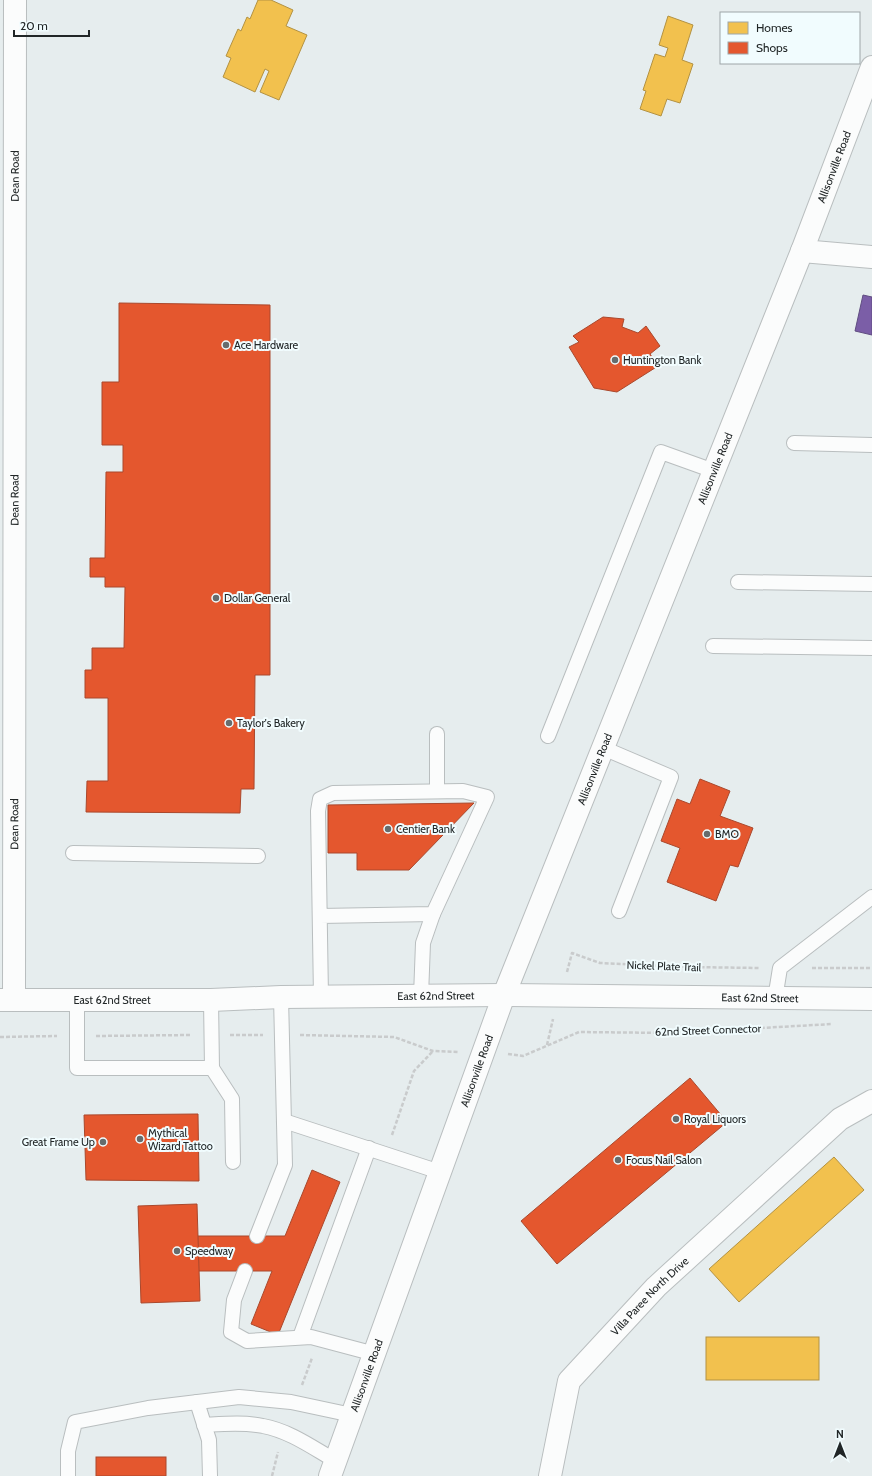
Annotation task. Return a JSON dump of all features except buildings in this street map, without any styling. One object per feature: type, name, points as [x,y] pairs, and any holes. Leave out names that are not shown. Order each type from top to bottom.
[{"type":"street","name":"Dean Road","points":[[7,1000],[15,0]]},
{"type":"street","name":"Allisonville Road","points":[[333,1469],[504,995],[802,251],[872,67]]},
{"type":"street","points":[[802,251],[872,257]]},
{"type":"street","name":"East 62nd Street","points":[[7,1000],[211,1000],[281,997],[504,995],[872,999]]},
{"type":"street","name":"Villa Paree North Drive","points":[[550,1476],[569,1380],[656,1287],[840,1119],[872,1101]]},
{"type":"lane","points":[[794,443],[872,445]]},
{"type":"lane","points":[[548,736],[661,452],[714,471]]},
{"type":"lane","points":[[738,582],[872,584]]},
{"type":"lane","points":[[713,646],[872,648]]},
{"type":"lane","points":[[437,734],[437,792]]},
{"type":"lane","points":[[603,748],[671,776],[619,912]]},
{"type":"lane","points":[[321,997],[318,811],[320,799],[333,793],[463,791],[487,797],[433,914],[422,943],[421,996]]},
{"type":"lane","points":[[73,853],[258,856]]},
{"type":"lane","points":[[775,999],[780,968],[872,897]]},
{"type":"lane","points":[[320,916],[433,914]]},
{"type":"lane","points":[[258,1236],[285,1165],[281,997]]},
{"type":"lane","points":[[77,1000],[77,1068],[212,1068]]},
{"type":"lane","points":[[211,1000],[212,1068],[232,1099],[233,1162]]},
{"type":"lane","points":[[284,1121],[440,1172]]},
{"type":"lane","points":[[300,1337],[369,1148]]},
{"type":"lane","points":[[245,1270],[234,1300],[231,1332],[247,1341],[311,1336],[374,1354]]},
{"type":"lane","points":[[68,1476],[68,1451],[75,1422],[148,1408],[239,1397],[291,1402],[352,1415]]},
{"type":"lane","points":[[197,1402],[210,1440],[210,1476]]},
{"type":"lane","points":[[204,1425],[228,1424],[264,1426],[293,1437],[333,1469]]},
{"type":"path","name":"Nickel Plate Trail","points":[[572,953],[600,963],[757,968]]},
{"type":"path","points":[[817,968],[872,968]]},
{"type":"path","name":"62nd Street Connector","points":[[547,1046],[579,1032],[671,1033],[833,1024]]},
{"type":"path","points":[[523,1056],[547,1046],[550,1031]]},
{"type":"path","points":[[0,1038],[28,1037]]},
{"type":"path","points":[[390,1141],[414,1071],[433,1051]]},
{"type":"path","points":[[301,1388],[312,1358]]},
{"type":"path","points":[[272,1476],[279,1446]]},
{"type":"place","name":"Ace Hardware","points":[[226,345]]},
{"type":"place","name":"Huntington Bank","points":[[615,360]]},
{"type":"place","name":"Dollar General","points":[[216,598]]},
{"type":"place","name":"Taylor's Bakery","points":[[229,723]]},
{"type":"place","name":"Centier Bank","points":[[388,829]]},
{"type":"place","name":"BMO","points":[[707,834]]},
{"type":"place","name":"Royal Liquors","points":[[676,1119]]},
{"type":"place","name":"Mythical Wizard Tattoo","points":[[140,1139]]},
{"type":"place","name":"Great Frame Up","points":[[103,1142]]},
{"type":"place","name":"Focus Nail Salon","points":[[618,1160]]},
{"type":"place","name":"Speedway","points":[[177,1251]]}]
